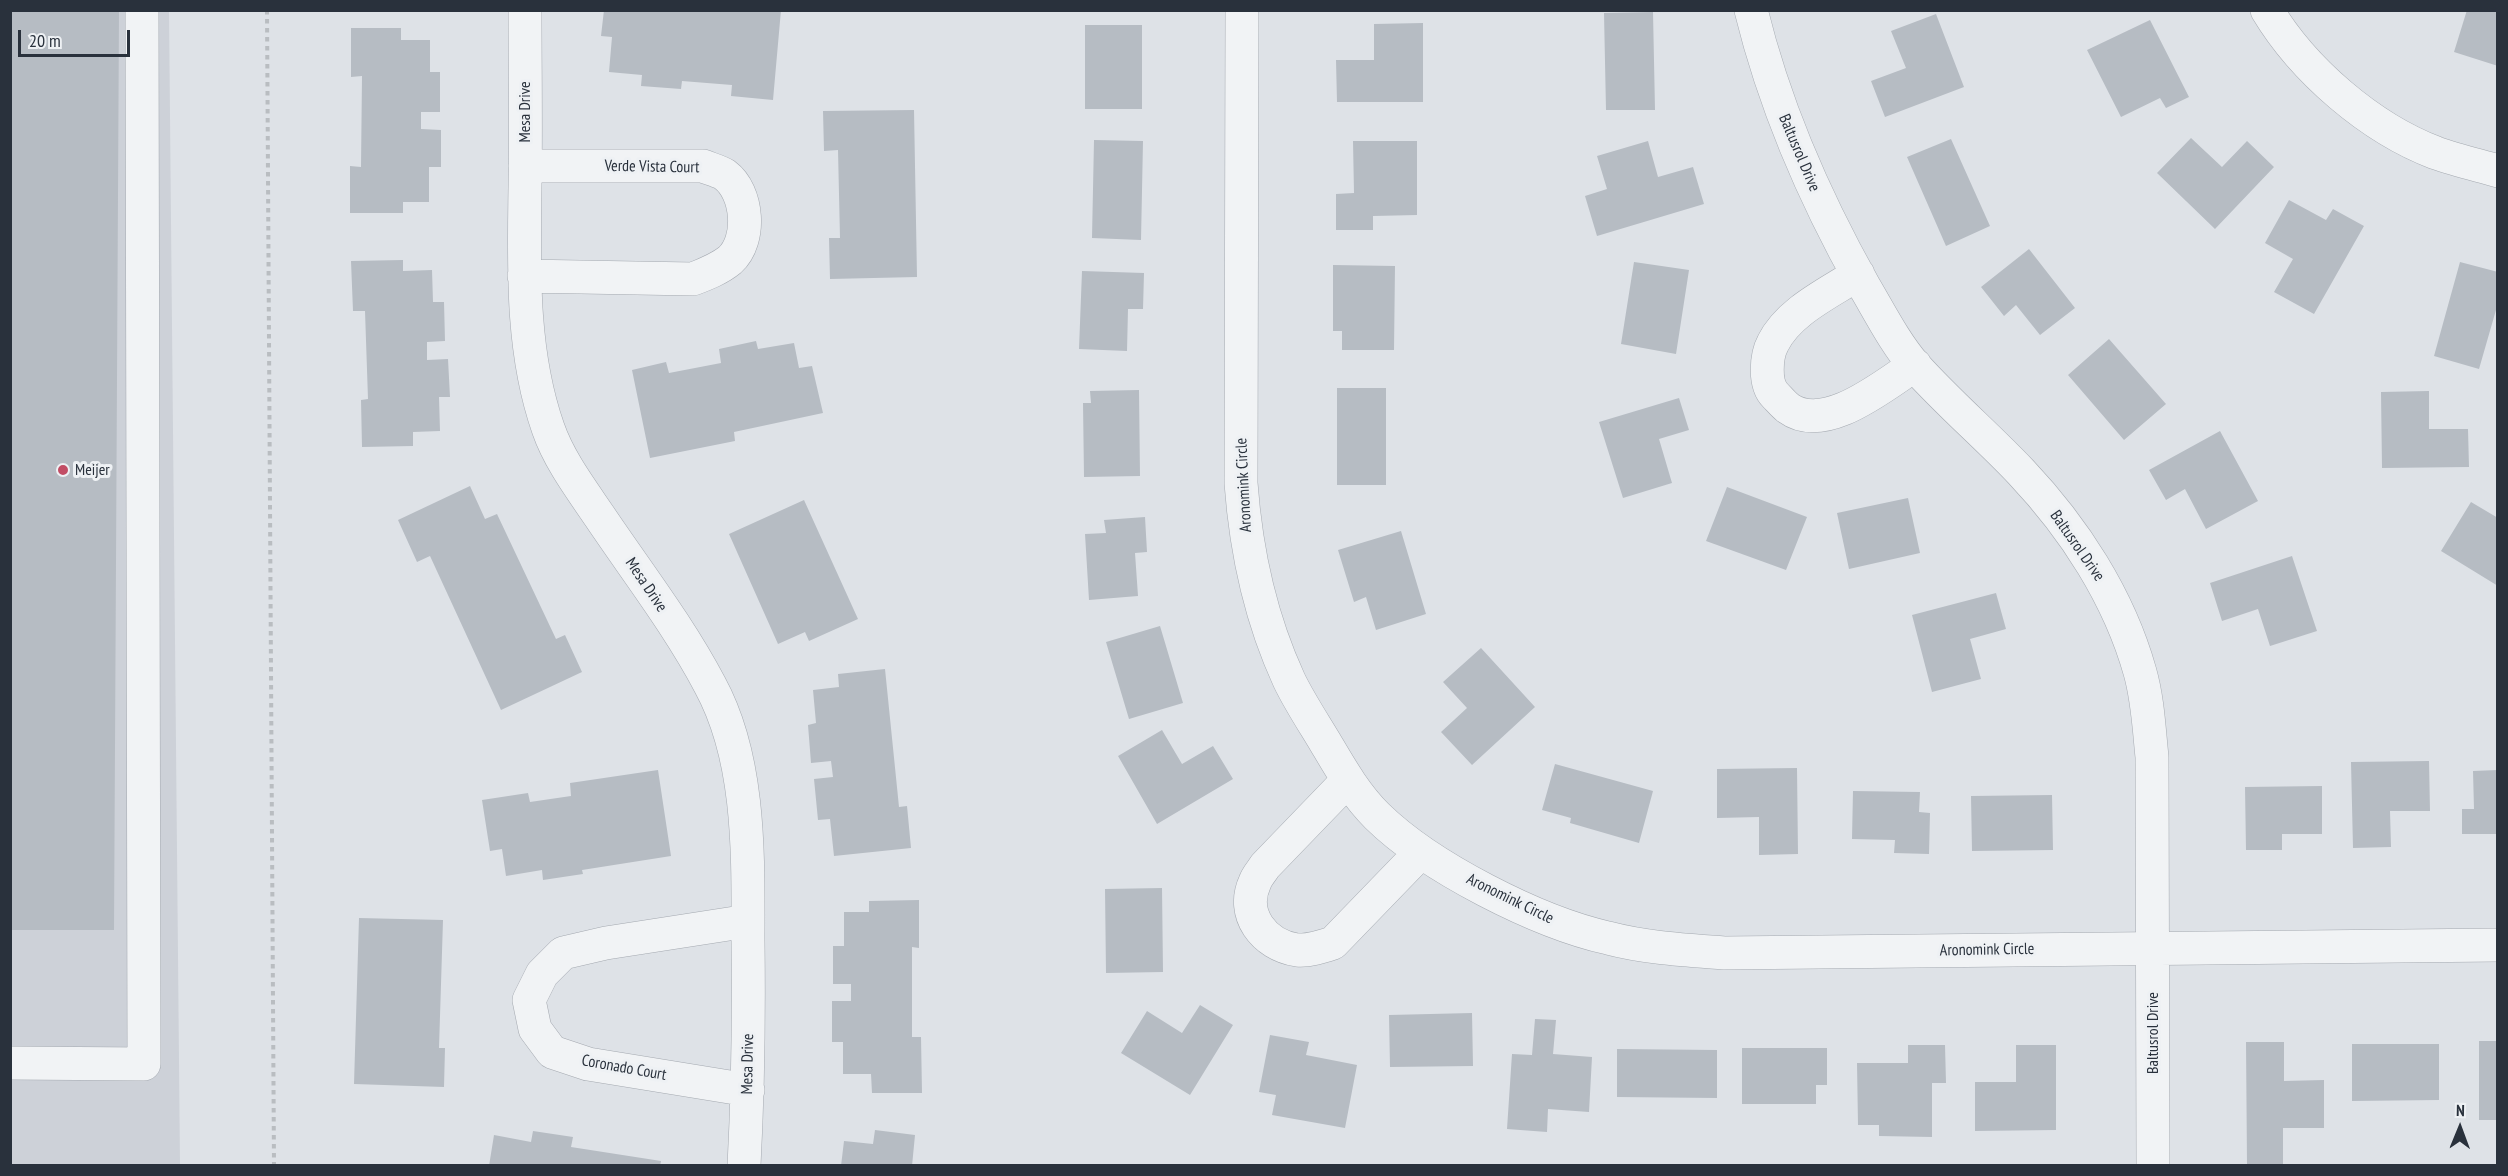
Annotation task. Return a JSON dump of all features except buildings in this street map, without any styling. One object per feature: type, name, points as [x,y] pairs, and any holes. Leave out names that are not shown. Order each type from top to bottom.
[{"type":"street","points":[[10,1063],[144,1064],[142,10]]},
{"type":"street","name":"Mesa Drive","points":[[525,10],[524,276],[535,382],[549,430],[571,474],[677,631],[711,686],[736,751],[745,831],[748,921],[748,1090],[744,1166]]},
{"type":"street","name":"Aronomink Circle","points":[[1242,10],[1241,454],[1244,527],[1258,600],[1290,682],[1347,781],[1377,816],[1421,852],[1494,894],[1551,920],[1607,938],[1655,947],[1725,953],[2498,945]]},
{"type":"street","name":"Baltusrol Drive","points":[[1751,10],[1785,121],[1811,185],[1883,318],[1915,365],[2022,473],[2070,530],[2103,583],[2128,638],[2140,672],[2147,705],[2152,758],[2153,1166]]},
{"type":"street","points":[[2267,10],[2299,57],[2344,97],[2391,130],[2435,153],[2498,171]]},
{"type":"street","name":"Verde Vista Court","points":[[524,276],[693,279],[716,270],[732,258],[743,234],[746,212],[737,190],[725,175],[703,166],[525,166]]},
{"type":"street","points":[[1858,274],[1789,322],[1773,343],[1767,366],[1772,392],[1789,409],[1808,416],[1829,414],[1852,406],[1915,365]]},
{"type":"street","points":[[1347,781],[1265,866],[1254,882],[1251,899],[1252,918],[1263,935],[1296,950],[1316,949],[1333,943],[1421,852]]},
{"type":"street","name":"Coronado Court","points":[[748,921],[606,943],[563,953],[543,974],[529,1000],[536,1029],[552,1052],[588,1064],[748,1090]]},
{"type":"path","points":[[267,10],[274,1166]]},
{"type":"shaded area","points":[[10,11],[169,11],[180,1165],[11,1165]]},
{"type":"place","name":"Meijer","points":[[63,470]]}]
